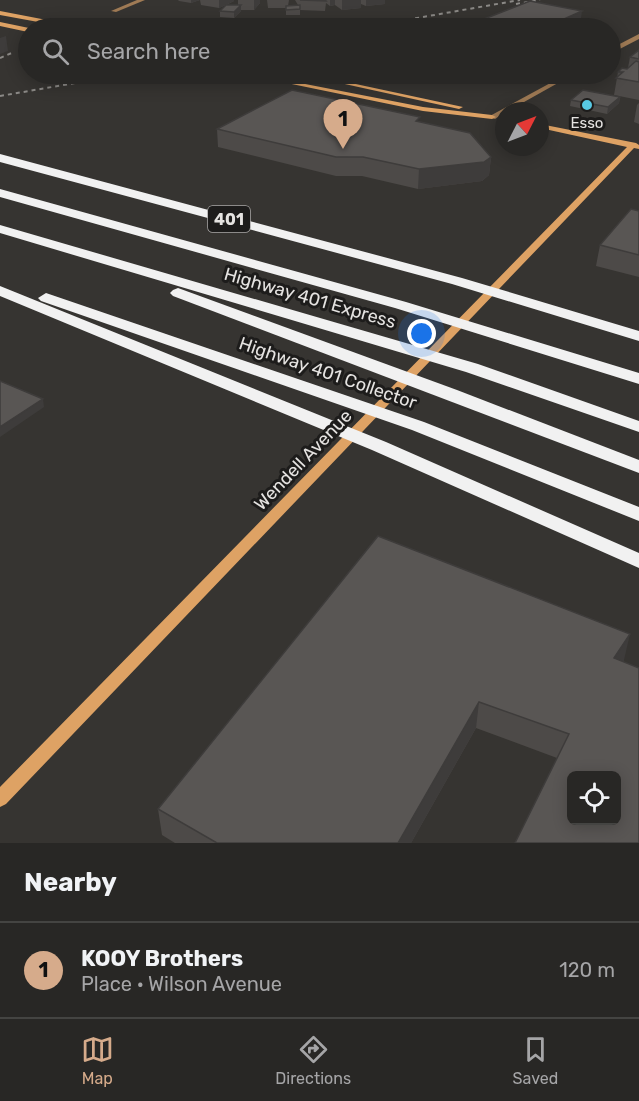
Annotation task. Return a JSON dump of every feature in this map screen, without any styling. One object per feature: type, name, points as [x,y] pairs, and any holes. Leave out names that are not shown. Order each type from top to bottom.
[{"type":"highway","name":"401","points":[[0,158],[457,281],[639,336]]},
{"type":"highway","name":"Highway 401 Express","points":[[0,193],[506,334],[639,379]]},
{"type":"highway","name":"Highway 401 Express","points":[[0,230],[394,343],[472,368],[639,428]]},
{"type":"highway","points":[[60,248],[371,366],[452,394],[639,467]]},
{"type":"highway","name":"Highway 401 Collector","points":[[0,282],[418,426],[639,514]]},
{"type":"highway","points":[[0,291],[318,420],[639,561]]},
{"type":"street","points":[[114,11],[142,0]]},
{"type":"street","points":[[0,13],[26,18]]},
{"type":"street","points":[[0,24],[18,28]]},
{"type":"street","points":[[621,46],[639,36]]},
{"type":"street","points":[[297,84],[423,109],[495,118]]},
{"type":"street","points":[[353,84],[434,100],[492,117],[553,84]]},
{"type":"street","points":[[549,128],[636,146]]},
{"type":"street","name":"Wendell Avenue","points":[[0,799],[636,146]]},
{"type":"building","points":[[530,1],[582,11],[566,18],[487,18]]},
{"type":"building","points":[[226,5],[241,5],[234,12],[220,11]]},
{"type":"building","points":[[300,5],[300,9],[286,10],[286,6]]},
{"type":"building","points":[[639,50],[639,59],[630,57]]},
{"type":"building","points":[[636,61],[639,62],[639,82],[621,79],[623,72],[621,69],[627,69]]},
{"type":"building","points":[[292,90],[420,117],[416,121],[470,133],[491,157],[484,162],[419,169],[363,157],[336,157],[217,129]]},
{"type":"building","points":[[583,90],[620,97],[608,107],[571,100]]},
{"type":"building","points":[[631,209],[639,211],[639,255],[600,245]]},
{"type":"building","points":[[0,381],[43,399],[0,427]]},
{"type":"building","points":[[378,536],[630,634],[614,658],[639,668],[639,843],[515,843],[569,734],[479,702],[398,843],[217,843],[158,809]]},
{"type":"railway","points":[[417,18],[520,0]]},
{"type":"railway","points":[[516,4],[540,0]]},
{"type":"railway","points":[[0,58],[14,52]]},
{"type":"railway","points":[[0,96],[69,84]]},
{"type":"place","name":"Esso","points":[[587,105]]},
{"type":"place","name":"KOOY Brothers","points":[[343,149]]}]
